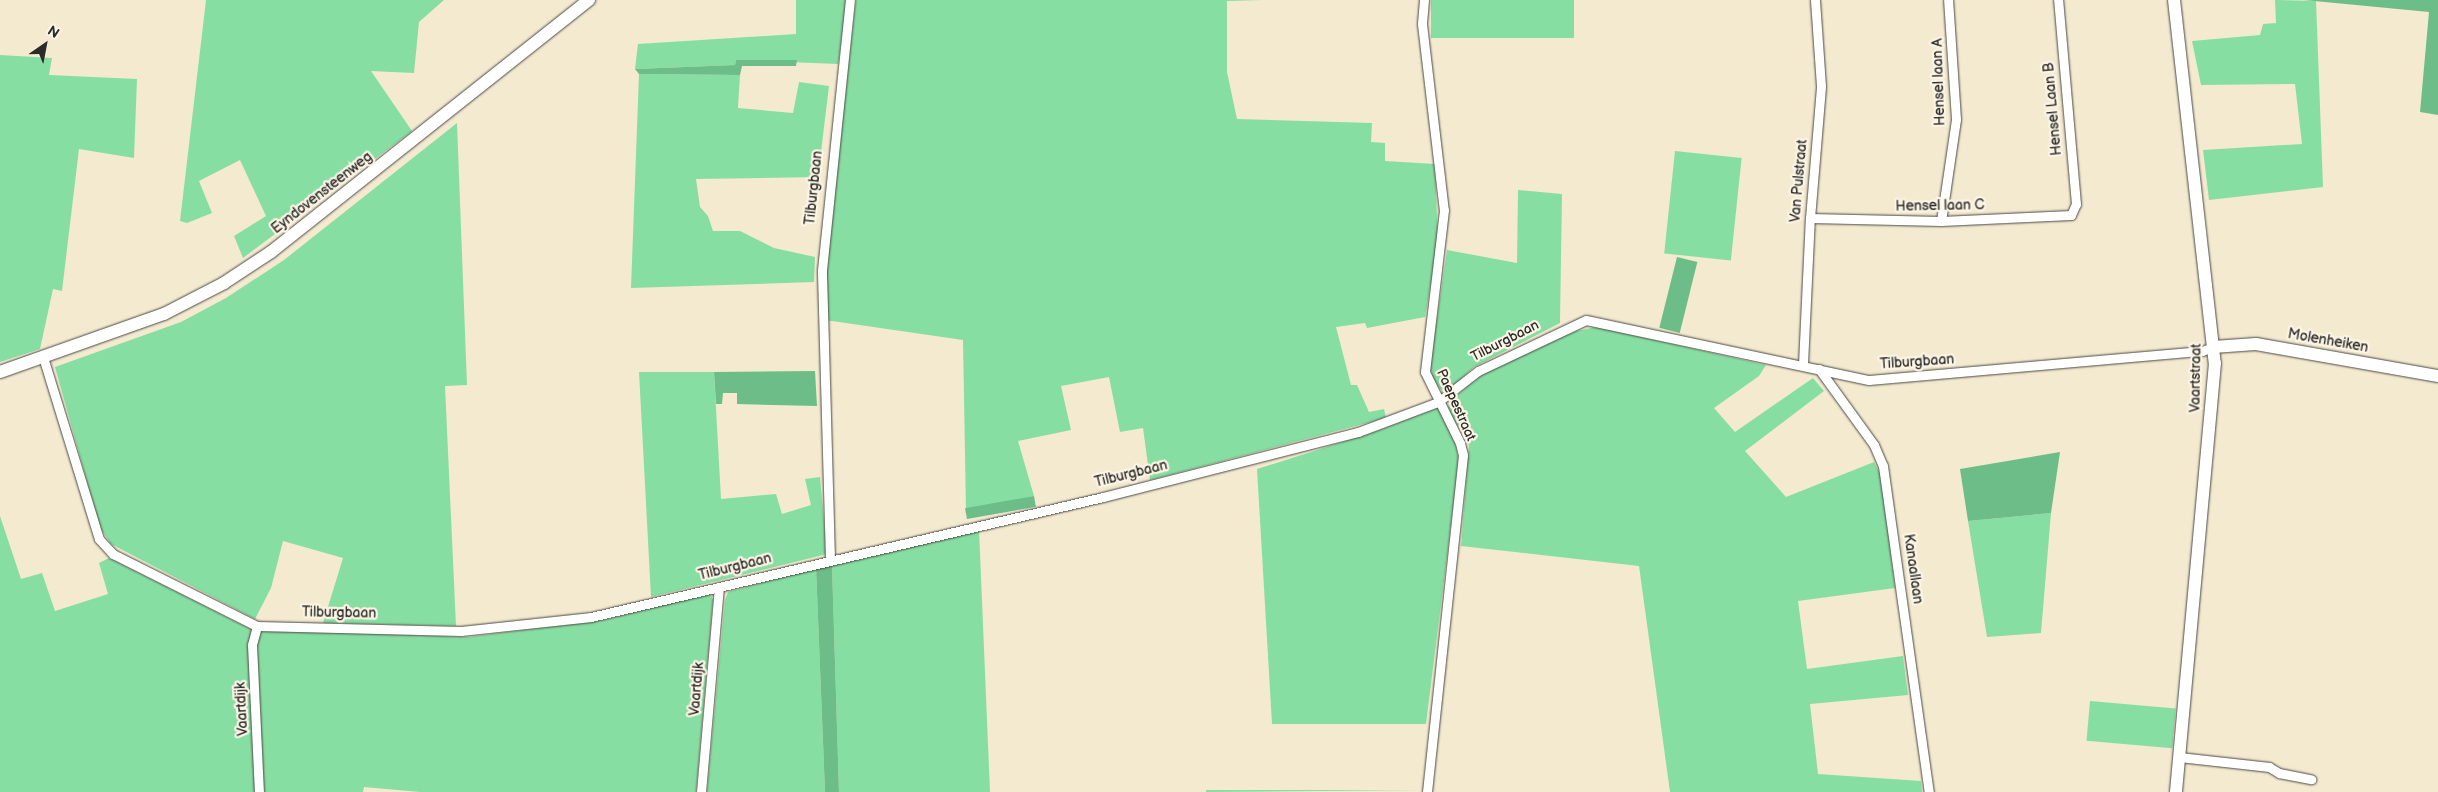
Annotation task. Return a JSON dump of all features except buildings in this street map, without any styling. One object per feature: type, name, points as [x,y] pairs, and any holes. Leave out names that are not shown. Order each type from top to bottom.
[{"type":"street","name":"Eyndovensteenweg","points":[[43,357],[164,314],[224,283],[271,252],[589,0]]},
{"type":"street","name":"Tilburgbaan","points":[[830,560],[822,270],[850,0]]},
{"type":"street","name":"Paepestraat","points":[[1424,0],[1422,24],[1444,210],[1425,372],[1438,402],[1460,443],[1463,455],[1427,792]]},
{"type":"street","name":"Van Pulstraat","points":[[1803,364],[1810,218],[1821,86],[1815,0]]},
{"type":"street","name":"Hensel laan A","points":[[1941,222],[1956,119],[1948,0]]},
{"type":"street","name":"Hensel Laan B","points":[[2058,0],[2076,204],[2071,215]]},
{"type":"street","name":"Vaartstraat","points":[[2174,0],[2213,347],[2211,411],[2176,792]]},
{"type":"street","name":"Hensel laan C","points":[[1810,218],[1941,222],[2071,215]]},
{"type":"street","name":"Tilburgbaan","points":[[43,357],[103,546],[113,554],[257,626],[460,631],[591,617],[1274,454],[1358,432],[1438,402],[1478,371],[1586,320],[1878,380],[2202,351],[2213,347]]},
{"type":"street","name":"Molenheiken","points":[[2213,347],[2256,344],[2438,376]]},
{"type":"street","points":[[0,372],[43,357]]},
{"type":"street","name":"Kanaallaan","points":[[1819,369],[1874,445],[1883,466],[1929,792]]},
{"type":"street","name":"Vaartdijk","points":[[702,792],[719,587]]},
{"type":"street","name":"Vaartdijk","points":[[257,626],[252,645],[259,792]]},
{"type":"street","points":[[2179,757],[2269,767],[2279,773],[2311,780]]},
{"type":"green space","points":[[206,0],[444,0],[419,22],[414,73],[371,71],[412,131],[243,258],[234,236],[266,216],[240,160],[199,181],[212,213],[187,223],[180,221]]},
{"type":"green space","points":[[796,0],[848,0],[838,64],[736,60],[735,65],[635,69],[638,44],[796,34]]},
{"type":"green space","points":[[856,0],[1263,0],[1227,1],[1227,72],[1237,119],[1372,123],[1371,142],[1385,143],[1385,161],[1435,164],[1438,243],[1425,317],[1367,328],[1365,323],[1336,327],[1351,385],[1357,385],[1369,412],[1384,409],[1386,418],[1150,480],[1143,428],[1120,432],[1109,377],[1061,386],[1071,430],[1018,441],[1034,496],[966,512],[963,340],[825,320],[823,283]]},
{"type":"green space","points":[[1431,0],[1574,0],[1574,38],[1431,38]]},
{"type":"green space","points":[[2275,0],[2316,1],[2323,187],[2209,200],[2203,150],[2302,144],[2295,84],[2201,85],[2192,41],[2260,35],[2263,24],[2276,23]]},
{"type":"green space","points":[[2304,0],[2438,0],[2438,115],[2420,112],[2429,12]]},
{"type":"green space","points":[[0,55],[52,58],[49,75],[137,79],[134,158],[79,149],[62,291],[53,289],[40,349],[0,362]]},
{"type":"green space","points":[[736,60],[797,60],[796,66],[742,66],[740,75],[639,74],[635,69],[735,65]]},
{"type":"green space","points":[[639,74],[740,75],[738,108],[793,113],[799,82],[829,86],[818,177],[696,179],[700,207],[708,216],[713,231],[740,231],[774,248],[815,257],[814,282],[631,288]]},
{"type":"green space","points":[[457,123],[467,385],[445,386],[456,626],[323,623],[343,558],[283,541],[271,588],[255,619],[111,544],[100,528],[55,367],[181,322],[226,298],[284,260]]},
{"type":"green space","points":[[1675,151],[1742,158],[1731,260],[1664,253]]},
{"type":"green space","points":[[1518,190],[1562,194],[1560,323],[1474,367],[1451,388],[1442,391],[1434,382],[1430,367],[1447,250],[1517,263]]},
{"type":"green space","points":[[1677,257],[1697,262],[1680,333],[1659,328]]},
{"type":"green space","points":[[1596,327],[1766,365],[1759,376],[1714,408],[1735,432],[1813,378],[1824,391],[1745,451],[1786,497],[1874,462],[1882,477],[1895,588],[1798,601],[1807,669],[1903,656],[1908,695],[1810,704],[1818,774],[1921,781],[1922,792],[1670,792],[1639,566],[1461,546],[1469,445],[1447,408],[1451,401],[1479,376],[1567,333]]},
{"type":"green space","points":[[815,371],[817,406],[737,404],[737,393],[723,393],[722,404],[716,404],[714,372]]},
{"type":"green space","points":[[639,372],[714,372],[721,499],[776,494],[782,514],[811,505],[805,479],[820,477],[827,554],[651,597]]},
{"type":"green space","points":[[1438,408],[1453,435],[1459,460],[1426,724],[1272,724],[1257,469],[1377,431]]},
{"type":"green space","points":[[2060,452],[2051,513],[1968,521],[1960,469]]},
{"type":"green space","points":[[1034,496],[1036,507],[967,519],[965,508]]},
{"type":"green space","points":[[2051,513],[2041,633],[1987,637],[1968,521]]},
{"type":"green space","points":[[0,516],[21,579],[42,573],[55,611],[108,594],[99,563],[109,558],[252,630],[256,792],[0,792]]},
{"type":"green space","points":[[979,529],[990,792],[839,792],[832,565]]},
{"type":"green space","points":[[832,565],[839,792],[825,792],[816,568]]},
{"type":"green space","points":[[816,568],[825,792],[707,792],[725,600],[728,592]]},
{"type":"green space","points":[[706,594],[711,595],[713,600],[696,792],[420,792],[364,787],[363,792],[263,792],[256,644],[262,630],[468,637],[604,620]]},
{"type":"green space","points":[[2090,701],[2176,708],[2172,748],[2087,741]]},
{"type":"green space","points":[[1206,790],[1419,790],[1206,792]]}]
